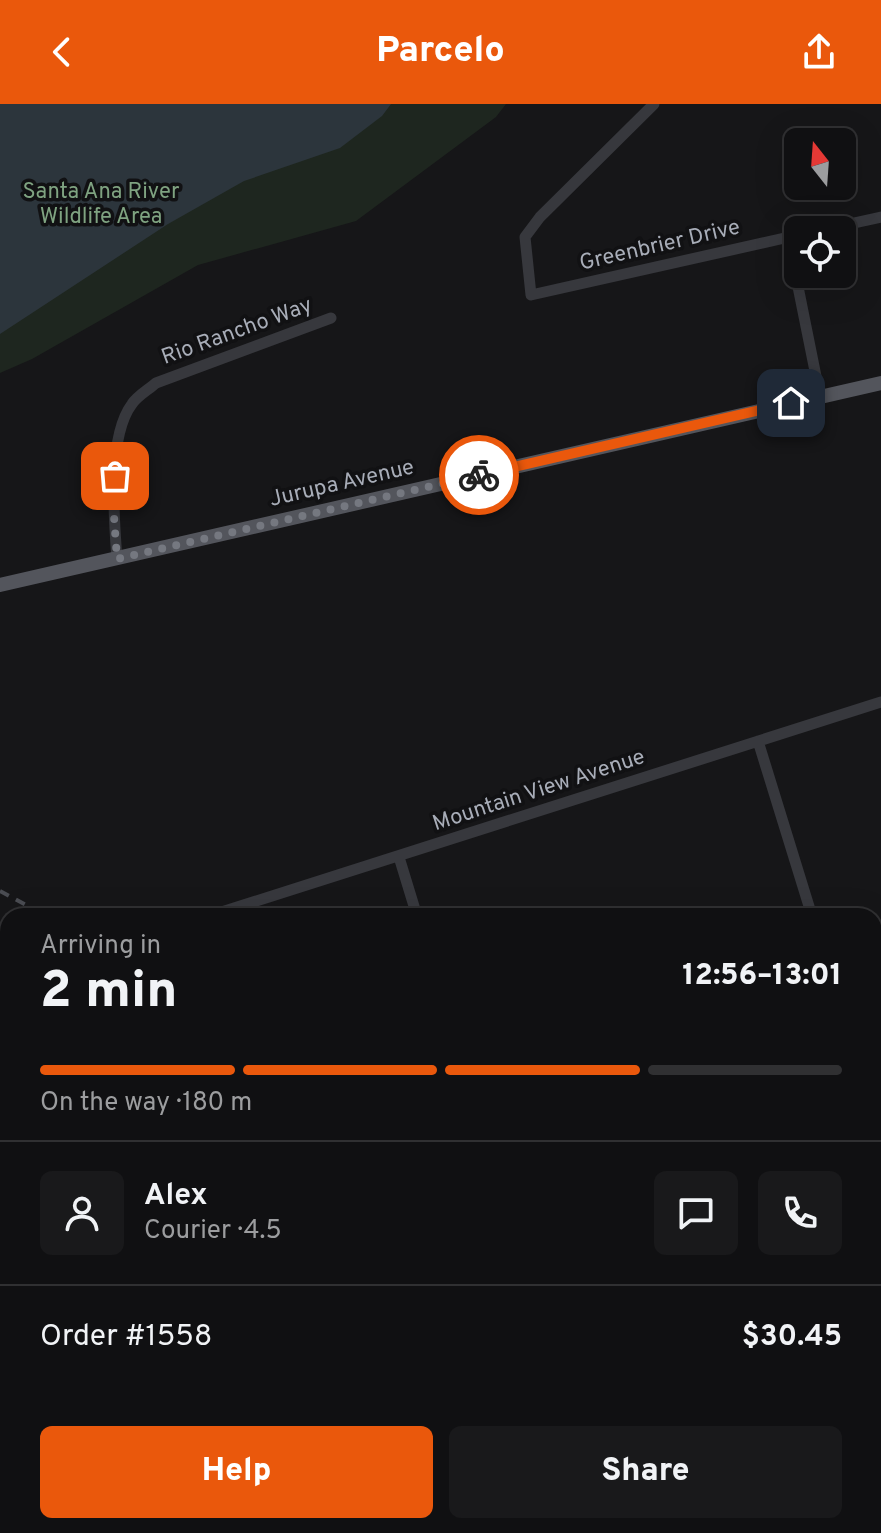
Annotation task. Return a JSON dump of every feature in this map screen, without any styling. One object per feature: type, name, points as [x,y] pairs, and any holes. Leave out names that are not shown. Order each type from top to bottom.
[{"type":"main road","name":"Jurupa Avenue","points":[[0,585],[881,383]]},
{"type":"street","name":"Greenbrier Drive","points":[[654,104],[540,217],[525,237],[531,295],[784,238]]},
{"type":"street","points":[[856,223],[881,217]]},
{"type":"street","points":[[802,288],[820,396]]},
{"type":"street","name":"Rio Rancho Way","points":[[117,559],[113,502],[120,425],[132,402],[156,383],[331,318]]},
{"type":"street","name":"Mountain View Avenue","points":[[235,908],[881,702]]},
{"type":"street","points":[[758,741],[810,908]]},
{"type":"street","points":[[399,857],[415,908]]},
{"type":"green space","name":"Santa Ana River Wildlife Area","points":[[0,104],[506,104],[496,117],[356,221],[198,265],[32,359],[0,373]]},
{"type":"shaded area","points":[[0,104],[391,104],[382,116],[340,148],[244,181],[168,224],[0,334]]},
{"type":"railway","points":[[0,891],[32,908]]},
{"type":"way so far","points":[[115,476],[113,502],[117,559],[479,475]]},
{"type":"route","points":[[479,475],[791,403]]}]
